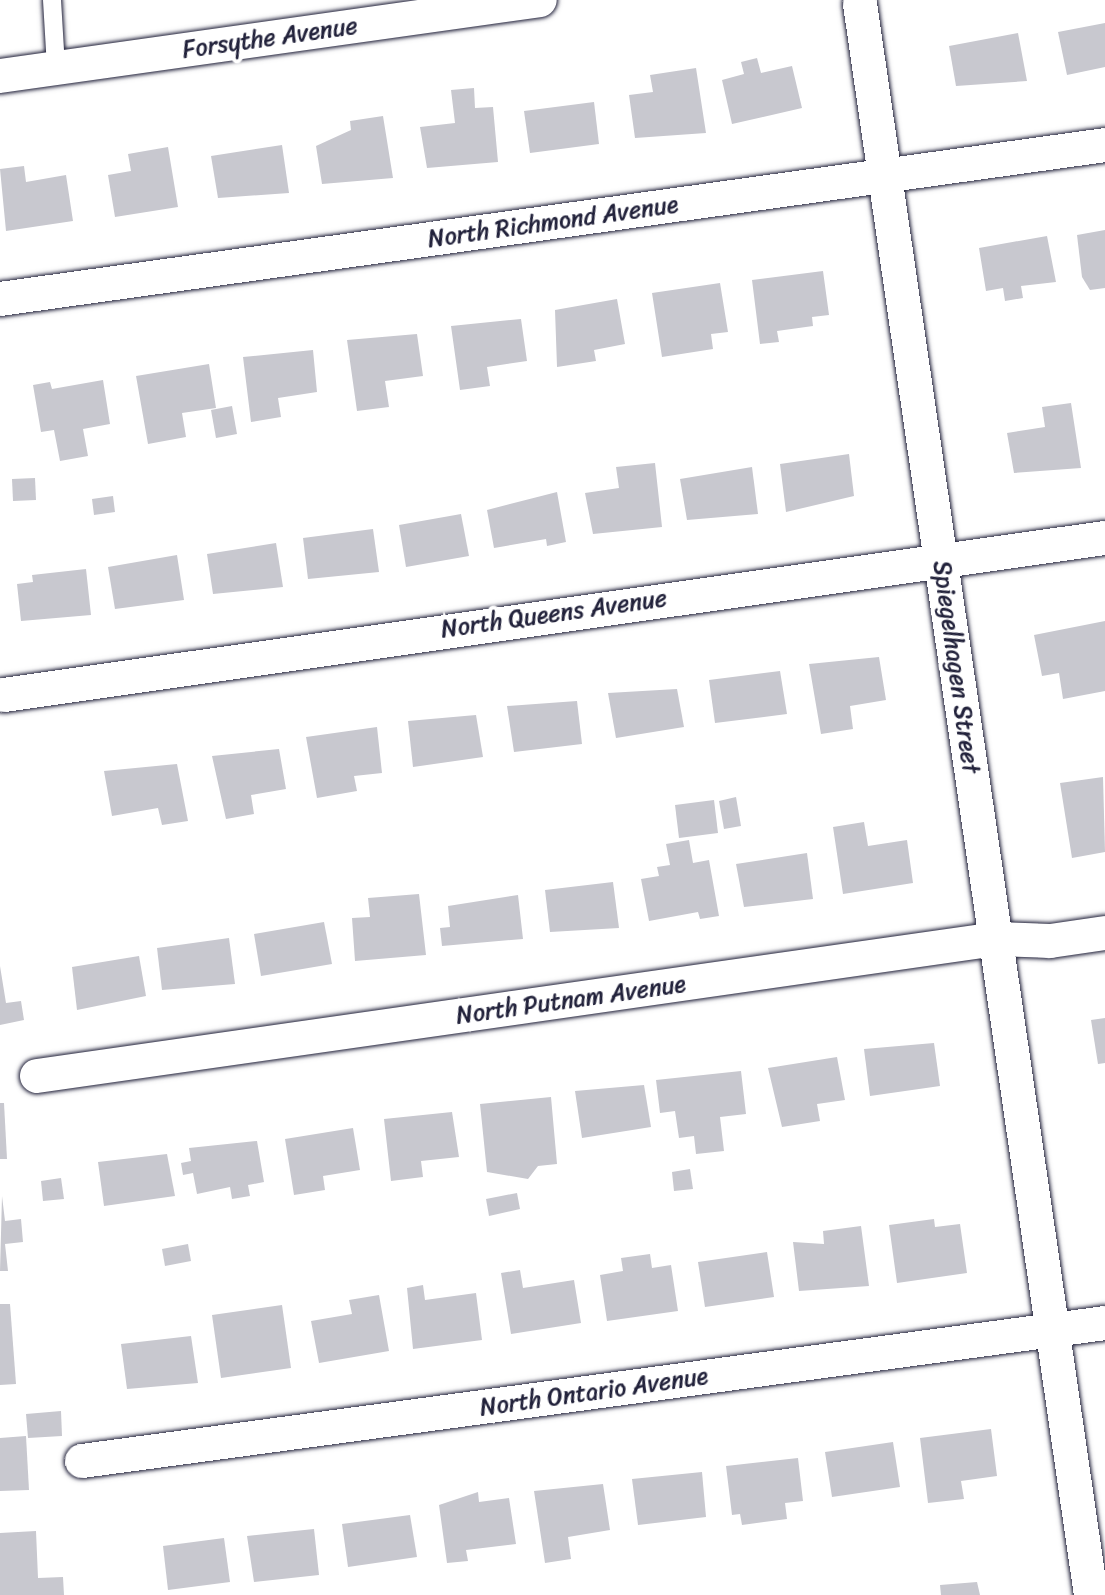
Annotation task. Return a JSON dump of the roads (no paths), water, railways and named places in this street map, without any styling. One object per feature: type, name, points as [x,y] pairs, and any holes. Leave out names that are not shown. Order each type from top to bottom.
[{"type":"street","name":"Forsythe Avenue","points":[[0,76],[415,9],[540,0]]},
{"type":"street","name":"Spiegelhagen Street","points":[[860,4],[888,175],[940,562],[1091,1595]]},
{"type":"street","name":"North Richmond Avenue","points":[[0,299],[1105,145]]},
{"type":"street","name":"North Queens Avenue","points":[[4,695],[1105,538]]},
{"type":"street","name":"North Putnam Avenue","points":[[37,1076],[996,939],[1050,941],[1105,933]]},
{"type":"street","name":"North Ontario Avenue","points":[[82,1461],[1105,1323]]},
{"type":"lane","points":[[52,0],[56,68]]}]
